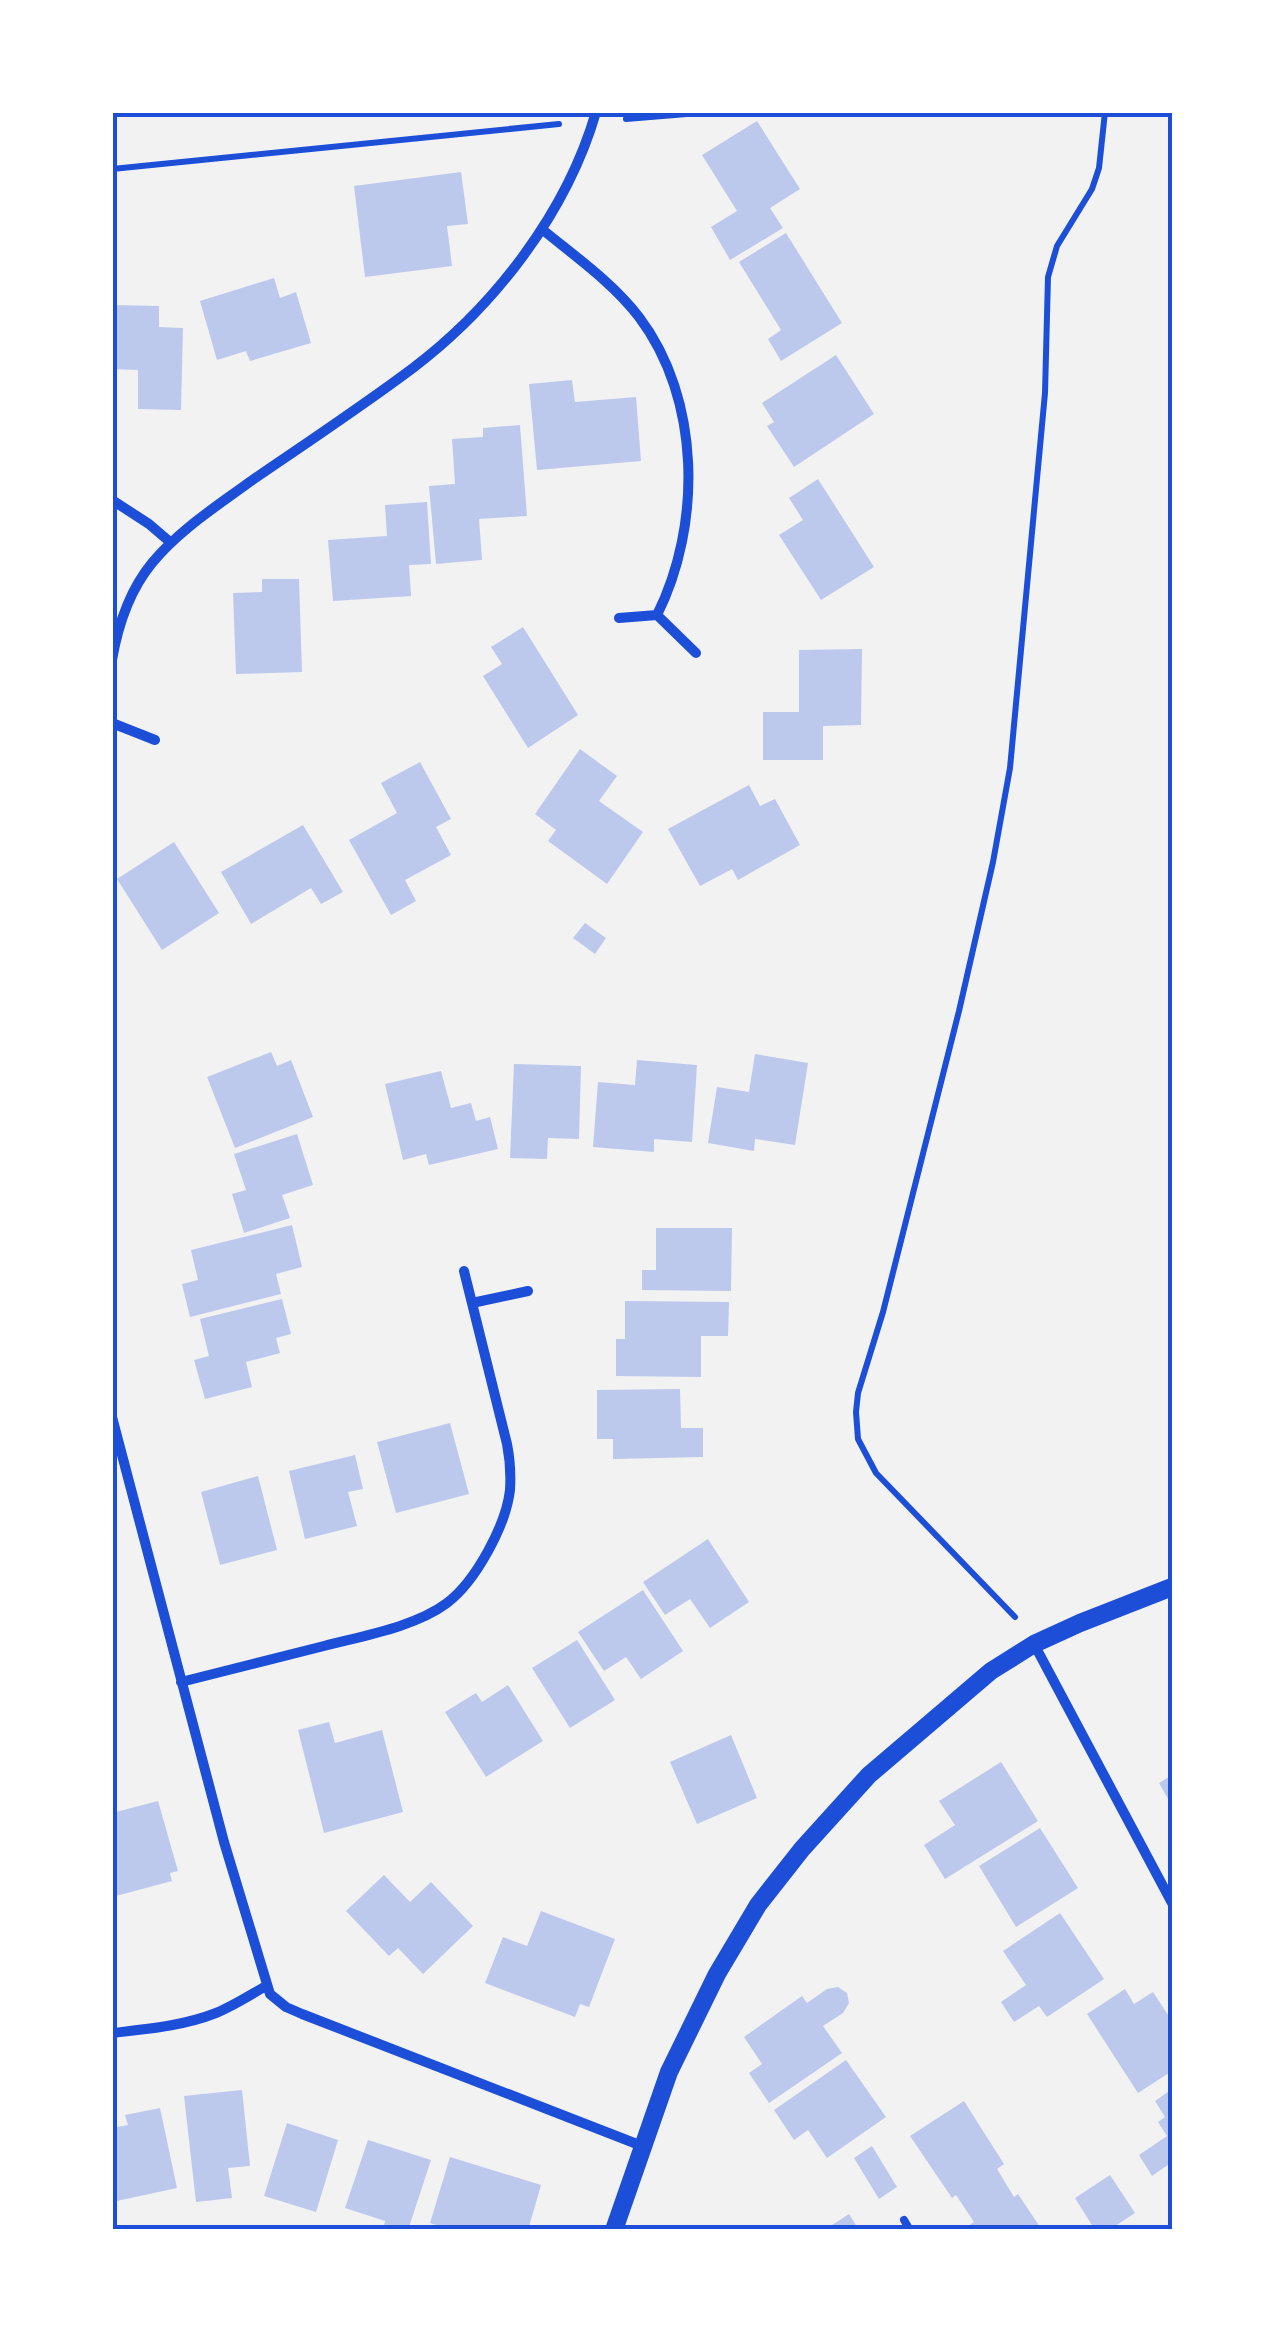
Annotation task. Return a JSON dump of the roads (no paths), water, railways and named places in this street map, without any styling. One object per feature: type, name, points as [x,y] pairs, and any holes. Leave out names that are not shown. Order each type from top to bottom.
[{"type":"street","points":[[112,660],[129,600],[150,565],[170,542],[415,366],[468,319],[523,258],[582,154],[594,117]]},
{"type":"street","points":[[542,230],[600,277],[640,318],[676,388],[686,442],[688,492],[674,572],[657,614]]},
{"type":"street","points":[[112,500],[170,542]]},
{"type":"street","points":[[619,618],[657,614]]},
{"type":"street","points":[[657,614],[696,653]]},
{"type":"street","points":[[112,723],[155,740]]},
{"type":"street","points":[[181,1682],[386,1630],[446,1604],[470,1578],[502,1520],[510,1473],[507,1444],[464,1271]]},
{"type":"street","points":[[472,1303],[528,1291]]},
{"type":"street","points":[[112,1417],[224,1842],[266,1986],[276,2000],[302,2014],[642,2146]]},
{"type":"street","points":[[614,2230],[669,2072],[717,1974],[758,1906],[802,1849],[869,1775],[991,1671],[1034,1644],[1172,1588]]},
{"type":"street","points":[[1034,1644],[1172,1903]]},
{"type":"street","points":[[112,2033],[203,2018],[266,1986]]},
{"type":"lane","points":[[904,2220],[910,2230]]}]
